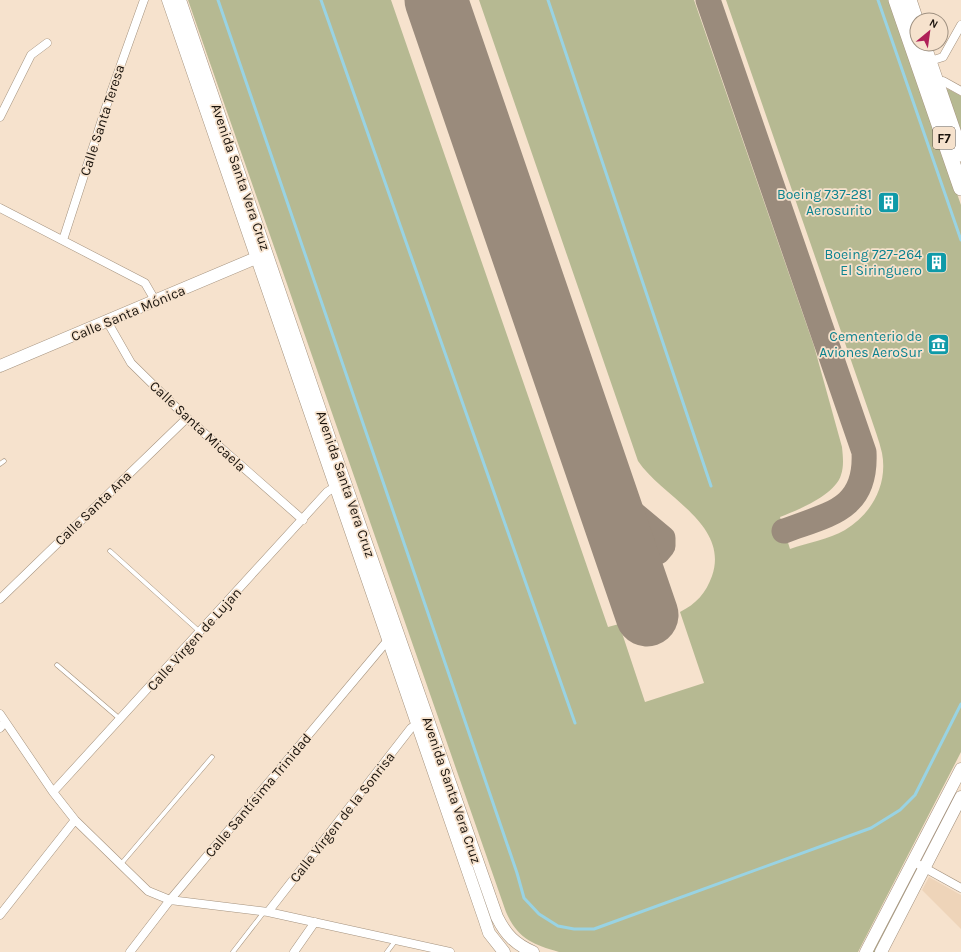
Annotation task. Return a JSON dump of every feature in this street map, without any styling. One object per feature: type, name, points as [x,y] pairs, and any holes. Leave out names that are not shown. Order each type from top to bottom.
[{"type":"highway","name":"F7","points":[[896,0],[924,63],[961,188]]},
{"type":"highway","points":[[909,0],[913,12]]},
{"type":"highway","name":"F7","points":[[923,52],[924,63]]},
{"type":"highway","name":"F7","points":[[931,85],[961,154]]},
{"type":"main road","name":"Avenida Santa Vera Cruz","points":[[168,0],[489,933],[505,952]]},
{"type":"main road","name":"Avenida Santa Vera Cruz","points":[[180,0],[333,448],[497,917],[509,937],[533,952]]},
{"type":"main road","name":"Calle Santa Mónica","points":[[0,366],[156,302],[256,258]]},
{"type":"main road","points":[[866,952],[961,769]]},
{"type":"main road","points":[[881,952],[926,868],[961,798]]},
{"type":"street","name":"Calle Santa Teresa","points":[[63,240],[109,98],[144,0]]},
{"type":"street","points":[[924,63],[943,57],[961,25]]},
{"type":"street","points":[[0,117],[3,105],[31,55],[47,44]]},
{"type":"street","points":[[931,85],[943,81],[961,91]]},
{"type":"street","points":[[0,208],[145,283],[156,302]]},
{"type":"street","name":"Calle Santa Micaela","points":[[107,321],[132,363],[187,418],[303,520]]},
{"type":"street","name":"Calle Santa Ana","points":[[0,599],[187,418]]},
{"type":"street","name":"Calle Virgen de Lujan","points":[[53,792],[303,520],[326,492],[335,487]]},
{"type":"street","name":"Calle Santísima Trinidad","points":[[130,952],[170,900],[388,640]]},
{"type":"street","points":[[0,714],[2,725],[76,820],[148,891],[170,900],[266,912],[396,940],[433,950],[450,952]]},
{"type":"street","name":"Calle Virgen de la Sonrisa","points":[[266,912],[411,728],[417,724]]},
{"type":"street","points":[[0,916],[76,820]]},
{"type":"street","points":[[914,862],[961,888]]},
{"type":"street","points":[[294,952],[315,922]]},
{"type":"street","points":[[505,952],[514,941]]},
{"type":"lane","points":[[0,464],[4,461]]},
{"type":"lane","points":[[110,551],[200,632]]},
{"type":"lane","points":[[56,665],[120,720]]},
{"type":"lane","points":[[121,865],[212,757]]},
{"type":"lane","points":[[233,952],[266,912]]},
{"type":"lane","points":[[387,952],[396,940]]},
{"type":"shaded area","points":[[929,877],[961,895],[961,929],[922,890]]},
{"type":"green space","points":[[188,0],[391,0],[608,627],[619,624],[645,702],[704,683],[680,612],[696,602],[710,582],[715,558],[711,541],[703,526],[649,474],[638,461],[479,0],[694,0],[814,346],[842,447],[842,472],[837,482],[831,489],[815,501],[780,517],[790,549],[839,533],[863,516],[876,497],[880,487],[883,476],[882,453],[726,0],[889,0],[961,205],[961,752],[858,952],[559,952],[534,943],[516,929],[506,912]]},
{"type":"green space","points":[[948,89],[961,96],[961,143],[945,90]]},
{"type":"green space","points":[[916,869],[918,870],[875,952],[872,952]]},
{"type":"waterway","points":[[218,0],[517,873],[524,898],[539,914],[558,926],[574,929],[594,929],[871,828],[900,810],[915,795],[961,704]]},
{"type":"waterway","points":[[321,0],[575,723]]},
{"type":"waterway","points":[[548,0],[711,486]]},
{"type":"waterway","points":[[878,0],[961,240]]},
{"type":"taxiway","points":[[708,0],[864,452],[863,471],[859,486],[852,498],[842,507],[830,514],[784,531]]},
{"type":"taxiway","points":[[601,481],[621,503],[663,538],[663,546],[658,552]]},
{"type":"runway","points":[[436,0],[647,615]]},
{"type":"place","name":"Boeing 737-281 Aerosurito","points":[[888,202]]},
{"type":"place","name":"Boeing 727-264 El Siringuero","points":[[937,262]]},
{"type":"place","name":"Cementerio de Aviones AeroSur","points":[[938,344]]}]
